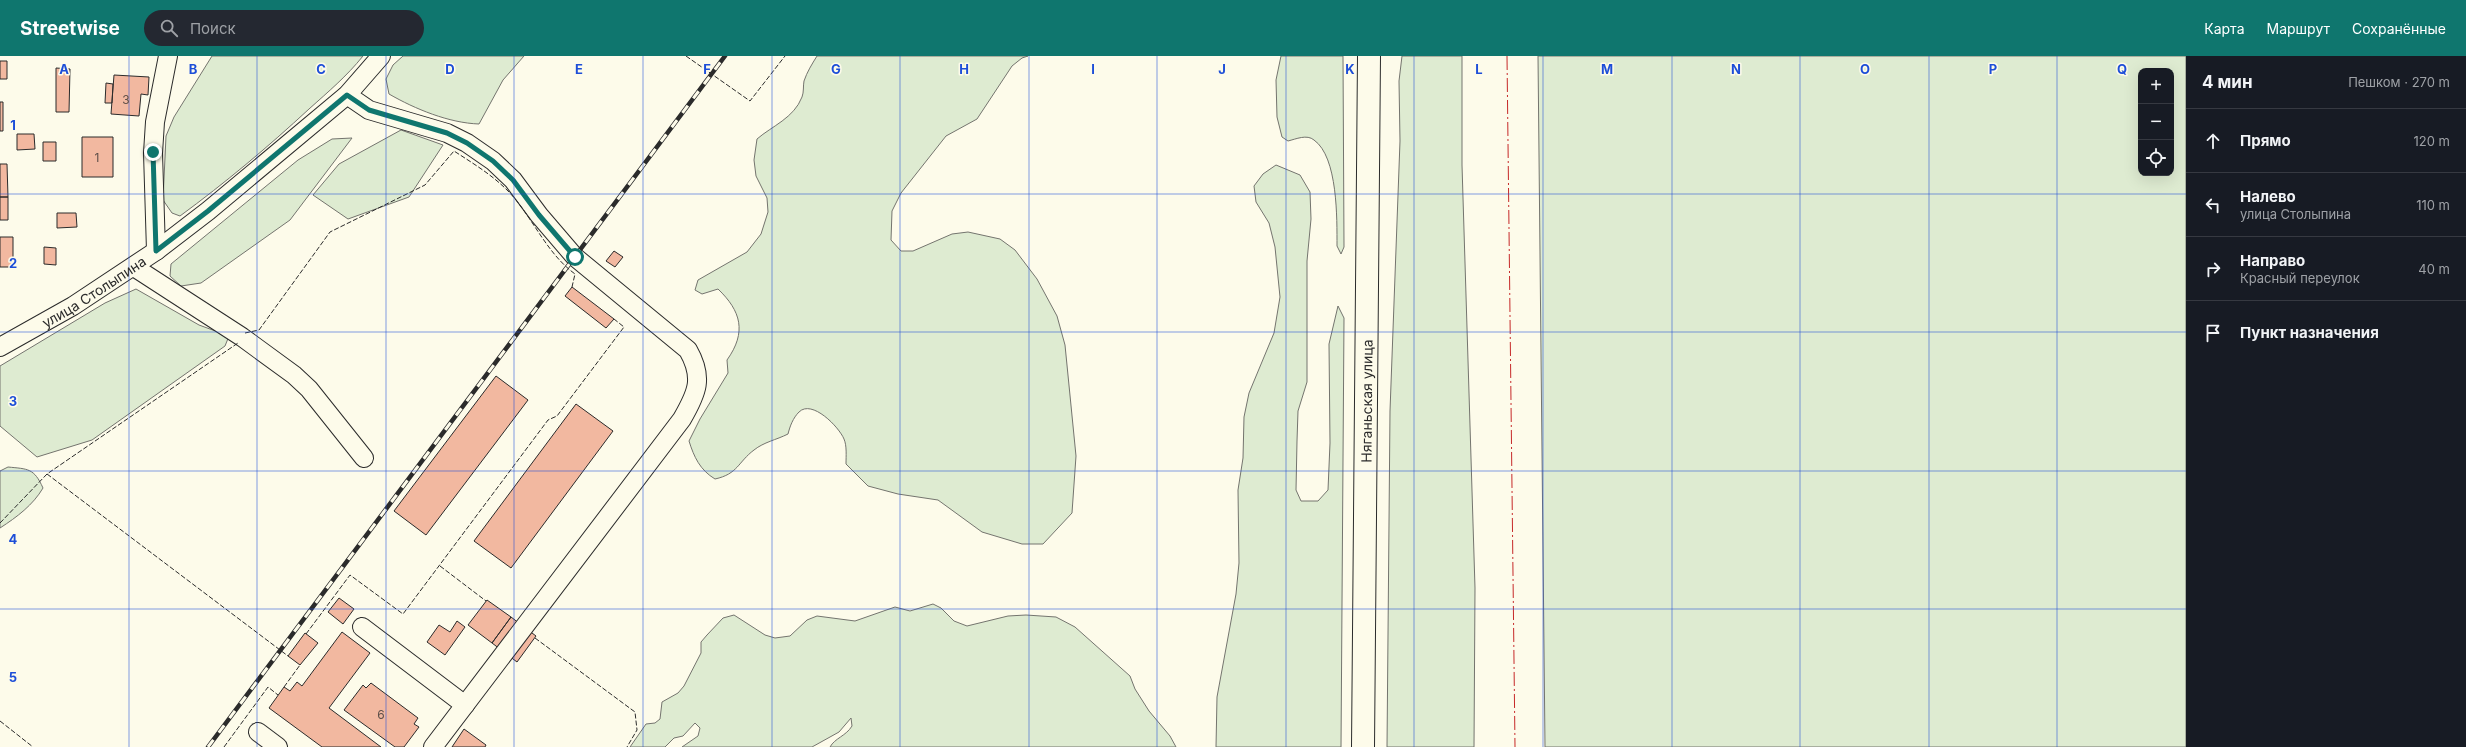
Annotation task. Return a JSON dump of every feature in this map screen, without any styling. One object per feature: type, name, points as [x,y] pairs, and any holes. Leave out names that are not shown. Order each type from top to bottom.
[{"type":"highway","name":"Няганьская улица","points":[[1363,747],[1369,56]]},
{"type":"street","points":[[156,251],[153,188],[155,130],[168,56]]},
{"type":"street","name":"улица Столыпина","points":[[0,347],[73,306],[156,251],[208,211],[347,95],[381,56]]},
{"type":"street","points":[[347,95],[369,110],[447,133],[467,143],[493,161],[513,180],[564,246],[593,273],[675,338],[688,350],[697,365],[698,378],[695,393],[682,419],[433,747]]},
{"type":"street","points":[[134,267],[242,337],[294,375],[309,389],[364,458]]},
{"type":"street","points":[[362,627],[465,705]]},
{"type":"street","points":[[258,732],[278,747]]},
{"type":"green space","points":[[212,56],[363,56],[337,84],[278,137],[230,178],[180,216],[172,213],[163,200],[166,136],[174,117]]},
{"type":"green space","points":[[403,56],[524,56],[503,80],[479,124],[456,121],[432,114],[389,94],[386,79],[393,65]]},
{"type":"green space","points":[[817,56],[1028,56],[1022,58],[1012,66],[977,119],[946,136],[901,193],[892,211],[891,240],[901,251],[913,251],[952,234],[968,232],[1000,239],[1015,250],[1037,279],[1057,316],[1065,345],[1076,456],[1072,513],[1043,544],[1022,544],[982,532],[938,500],[898,494],[868,486],[846,464],[846,445],[837,428],[824,416],[811,409],[804,409],[799,412],[792,422],[788,434],[758,447],[733,471],[723,477],[715,479],[705,472],[695,458],[689,441],[700,419],[728,373],[727,360],[733,350],[739,331],[739,322],[736,314],[726,297],[718,289],[702,294],[695,290],[698,280],[747,252],[761,234],[768,212],[767,198],[756,176],[754,160],[757,139],[794,111],[803,95],[805,78]]},
{"type":"green space","points":[[1281,56],[1343,56],[1344,247],[1341,254],[1337,246],[1336,205],[1332,174],[1328,160],[1322,148],[1314,140],[1308,137],[1288,141],[1282,137],[1277,117],[1276,80]]},
{"type":"green space","points":[[1402,56],[1462,56],[1462,165],[1475,588],[1474,747],[1387,747],[1390,411],[1400,141],[1399,81]]},
{"type":"green space","points":[[1538,56],[2186,56],[2186,747],[1545,747]]},
{"type":"green space","points":[[401,130],[443,145],[409,197],[348,219],[313,195],[339,164]]},
{"type":"green space","points":[[352,138],[290,220],[201,283],[181,286],[170,276],[171,264],[298,160],[332,139]]},
{"type":"green space","points":[[1276,165],[1300,175],[1310,192],[1311,219],[1307,261],[1307,382],[1298,411],[1297,441],[1296,490],[1301,501],[1318,501],[1328,490],[1330,443],[1329,344],[1338,306],[1344,318],[1341,747],[1216,747],[1217,697],[1236,594],[1239,563],[1238,490],[1243,458],[1244,417],[1249,393],[1274,333],[1280,297],[1275,247],[1269,223],[1256,202],[1254,186],[1263,174]]},
{"type":"green space","points":[[136,289],[199,325],[229,336],[225,346],[92,440],[37,457],[0,426],[0,366],[105,303]]},
{"type":"green space","points":[[8,467],[21,468],[30,471],[37,477],[43,488],[24,510],[0,528],[0,471]]},
{"type":"green space","points":[[933,604],[941,608],[954,621],[967,626],[1008,616],[1026,615],[1056,617],[1075,627],[1130,676],[1135,689],[1149,711],[1170,736],[1176,747],[830,747],[850,729],[852,726],[851,718],[839,732],[812,747],[682,747],[698,736],[700,728],[695,723],[683,736],[674,738],[665,747],[630,747],[646,724],[655,723],[660,719],[662,702],[678,693],[684,686],[701,653],[701,642],[723,618],[734,615],[765,635],[775,638],[790,636],[807,620],[817,616],[855,621],[895,607],[910,611]]},
{"type":"building","points":[[0,61],[7,61],[7,79],[0,79]]},
{"type":"building","points":[[56,68],[70,69],[69,112],[56,112]]},
{"type":"building","points":[[114,75],[149,77],[148,95],[141,94],[139,116],[111,114]]},
{"type":"building","points":[[106,83],[113,84],[112,103],[105,103]]},
{"type":"building","points":[[0,102],[3,102],[3,131],[0,131]]},
{"type":"building","points":[[17,134],[34,134],[35,149],[17,150]]},
{"type":"building","points":[[82,137],[113,137],[113,177],[82,177]]},
{"type":"building","points":[[43,142],[56,142],[56,161],[43,161]]},
{"type":"building","points":[[0,164],[7,164],[8,197],[0,197]]},
{"type":"building","points":[[0,197],[8,197],[8,220],[0,220]]},
{"type":"building","points":[[57,213],[76,213],[77,227],[57,228]]},
{"type":"building","points":[[0,237],[13,237],[13,267],[0,267]]},
{"type":"building","points":[[44,247],[56,248],[56,265],[44,264]]},
{"type":"building","points":[[614,251],[623,257],[615,267],[606,261]]},
{"type":"building","points":[[572,287],[614,319],[606,328],[565,296]]},
{"type":"building","points":[[496,376],[528,400],[426,535],[394,511]]},
{"type":"building","points":[[576,404],[613,431],[511,568],[474,541]]},
{"type":"building","points":[[339,598],[354,609],[343,624],[328,612]]},
{"type":"building","points":[[487,600],[511,617],[492,643],[468,625]]},
{"type":"building","points":[[511,617],[536,636],[517,662],[492,643]]},
{"type":"building","points":[[457,621],[465,627],[445,655],[427,642],[439,625],[450,632]]},
{"type":"building","points":[[342,632],[370,653],[329,708],[381,747],[322,747],[269,708],[284,687],[290,691],[297,682],[302,686]]},
{"type":"building","points":[[305,633],[318,643],[300,665],[288,656]]},
{"type":"building","points":[[371,683],[418,718],[414,724],[419,727],[404,747],[395,747],[344,710],[363,685],[366,688]]},
{"type":"building","points":[[464,729],[486,745],[485,747],[452,747]]},
{"type":"railway","points":[[208,747],[725,56]]},
{"type":"fence","points":[[686,56],[750,101],[785,56]]},
{"type":"fence","points":[[245,333],[259,330],[330,232],[425,185],[454,151],[495,179],[516,200],[550,249],[575,274],[572,287]]},
{"type":"fence","points":[[306,634],[350,575],[403,614],[548,420],[557,416],[624,327],[614,319]]},
{"type":"fence","points":[[0,523],[47,474],[238,343]]},
{"type":"fence","points":[[47,474],[288,656]]},
{"type":"fence","points":[[440,566],[486,601]]},
{"type":"fence","points":[[535,638],[635,712],[637,730],[627,747]]},
{"type":"fence","points":[[284,687],[300,665]]},
{"type":"fence","points":[[224,747],[268,687],[278,695]]},
{"type":"fence","points":[[0,721],[33,747]]},
{"type":"power","points":[[1507,56],[1515,747]]},
{"type":"route","points":[[153,152],[156,251],[208,211],[347,95],[369,110],[447,133],[467,143],[493,161],[513,180],[539,215],[575,257]]}]
